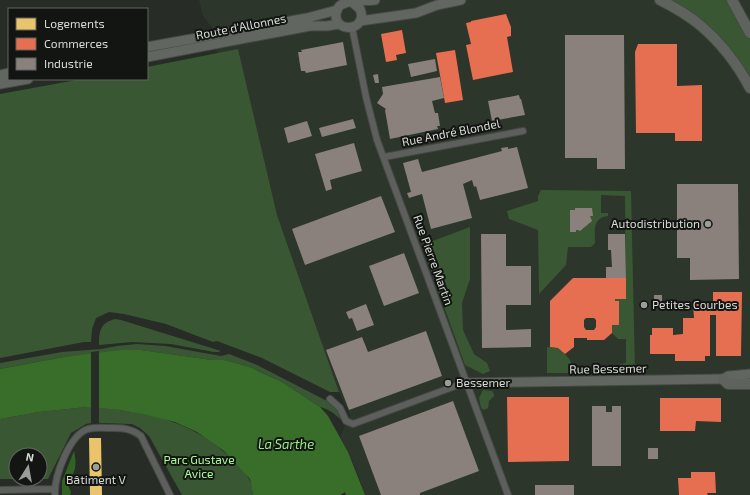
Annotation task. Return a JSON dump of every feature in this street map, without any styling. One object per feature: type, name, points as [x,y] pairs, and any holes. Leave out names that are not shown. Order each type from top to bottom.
[{"type":"main road","points":[[348,2],[375,0]]},
{"type":"main road","points":[[352,27],[360,21],[416,13],[438,5],[461,0]]},
{"type":"main road","points":[[660,0],[681,11],[700,25],[725,51],[742,73],[750,88]]},
{"type":"main road","points":[[732,0],[750,33]]},
{"type":"main road","points":[[739,0],[750,22]]},
{"type":"main road","points":[[348,2],[360,9],[362,15],[360,21]]},
{"type":"main road","name":"Route d'Allonnes","points":[[148,47],[307,18],[337,10],[341,5],[348,2]]},
{"type":"main road","points":[[337,10],[336,16],[339,24]]},
{"type":"main road","name":"Route d'Allonnes","points":[[148,57],[310,26],[339,24],[345,27],[352,27]]},
{"type":"main road","points":[[0,84],[22,80]]},
{"type":"main road","points":[[750,374],[728,376],[722,379],[728,384],[750,384]]},
{"type":"main road","name":"Rue Bessemer","points":[[467,383],[750,379]]},
{"type":"street","name":"Rue Pierre Martin","points":[[352,27],[371,118],[508,495]]},
{"type":"street","name":"Rue André Blondel","points":[[384,157],[523,131]]},
{"type":"street","points":[[330,399],[340,408],[346,421],[353,424],[467,383]]},
{"type":"street","points":[[0,490],[55,492],[57,479],[65,457],[77,436],[88,429],[123,428],[136,432],[141,436],[170,495]]},
{"type":"shaded area","points":[[199,0],[750,0],[750,495],[365,495],[356,469],[340,436],[350,415],[339,392],[277,215],[238,50],[217,54],[213,29],[203,16]]},
{"type":"shaded area","points":[[74,451],[75,468],[67,483],[71,492],[70,495],[62,495],[62,481]]},
{"type":"green space","points":[[660,0],[732,0],[750,33],[750,88],[721,45]]},
{"type":"green space","points":[[238,49],[277,215],[339,392],[330,392],[262,358],[217,341],[213,342],[166,324],[109,312],[96,318],[92,329],[91,342],[84,342],[0,358],[0,94],[77,80],[148,80],[148,67]]},
{"type":"green space","points":[[541,190],[631,191],[635,372],[620,372],[620,364],[626,363],[626,339],[618,339],[612,333],[612,325],[619,325],[619,302],[615,301],[615,299],[626,299],[625,196],[601,195],[601,213],[608,213],[608,216],[599,219],[597,222],[595,229],[595,243],[591,247],[568,247],[566,265],[539,294],[538,230],[509,219],[507,211],[538,201],[538,196]]},
{"type":"green space","points":[[470,227],[470,279],[462,303],[463,330],[474,354],[487,363],[490,371],[483,374],[465,365],[422,245]]},
{"type":"green space","points":[[115,319],[221,351],[214,352],[171,344],[132,342],[99,345],[101,328],[106,323]]},
{"type":"green space","points":[[137,344],[165,346],[221,356],[229,354],[257,365],[329,402],[336,408],[341,420],[332,412],[320,407],[282,382],[250,367],[224,360],[212,360],[141,350],[64,357],[0,369],[0,363],[62,352]]},
{"type":"green space","points":[[547,347],[558,348],[567,356],[571,361],[573,373],[547,373]]},
{"type":"green space","points":[[483,390],[492,391],[494,394],[489,401],[488,408],[484,410],[481,408],[479,398]]},
{"type":"green space","points":[[91,407],[91,423],[86,424],[71,433],[48,479],[48,447],[8,447],[8,479],[0,479],[0,419],[39,412]]},
{"type":"green space","name":"Parc Gustave Avice","points":[[99,408],[137,412],[171,421],[188,428],[204,437],[234,461],[249,479],[253,494],[182,495],[149,436],[140,428],[132,424],[99,423]]},
{"type":"water","name":"La Sarthe","points":[[121,350],[141,350],[212,360],[224,360],[250,367],[282,382],[320,407],[328,416],[348,452],[365,495],[346,495],[345,492],[340,495],[252,495],[250,479],[224,451],[197,432],[175,422],[143,414],[87,407],[39,412],[0,419],[0,369],[64,357]]},
{"type":"pier","points":[[99,351],[99,410],[91,409],[91,352]]},
{"type":"building: Logements","name":"Bâtiment V","points":[[89,438],[101,438],[102,495],[90,495]]},
{"type":"building: Commerces","points":[[506,14],[511,27],[511,36],[507,37],[513,72],[473,80],[466,45],[471,44],[466,23]]},
{"type":"building: Commerces","points":[[402,30],[406,53],[396,55],[397,60],[386,62],[381,34]]},
{"type":"building: Commerces","points":[[638,44],[677,44],[677,86],[702,85],[702,141],[675,141],[675,133],[636,133],[635,52]]},
{"type":"building: Commerces","points":[[455,50],[463,100],[445,103],[436,53]]},
{"type":"building: Commerces","points":[[573,278],[626,278],[626,299],[615,299],[615,301],[619,301],[619,325],[612,325],[612,333],[604,340],[574,338],[574,347],[565,354],[558,348],[550,347],[550,301]],"holes":[[[586,318],[594,318],[596,320],[596,327],[594,330],[586,330],[584,327],[584,320]]]},
{"type":"building: Commerces","points":[[713,292],[742,292],[741,356],[716,356],[716,315],[710,315],[710,356],[705,356],[705,361],[675,361],[675,354],[650,354],[650,335],[652,335],[652,328],[673,328],[673,335],[683,334],[683,318],[694,318],[693,304],[713,304]]},
{"type":"building: Commerces","points":[[507,397],[569,397],[569,461],[508,462]]},
{"type":"building: Commerces","points":[[660,398],[721,398],[721,422],[696,421],[695,431],[660,431]]},
{"type":"building: Commerces","points":[[691,472],[715,472],[716,493],[707,493],[708,495],[679,495],[678,478],[691,478]]},
{"type":"building: Industrie","points":[[565,35],[624,35],[625,169],[597,169],[597,158],[565,158]]},
{"type":"building: Industrie","points":[[343,42],[347,65],[306,73],[305,71],[301,71],[298,52],[302,52],[301,50]]},
{"type":"building: Industrie","points":[[435,59],[437,71],[411,77],[408,64]]},
{"type":"building: Industrie","points":[[378,74],[379,83],[375,83],[373,75]]},
{"type":"building: Industrie","points":[[440,77],[444,98],[432,101],[435,113],[438,113],[440,126],[437,126],[438,129],[390,139],[386,109],[377,103],[383,94],[382,87]]},
{"type":"building: Industrie","points":[[519,95],[525,115],[492,121],[488,101]]},
{"type":"building: Industrie","points":[[353,119],[356,128],[322,137],[319,128]]},
{"type":"building: Industrie","points":[[307,121],[312,136],[288,143],[284,128]]},
{"type":"building: Industrie","points":[[354,143],[362,171],[330,180],[332,189],[326,191],[315,154]]},
{"type":"building: Industrie","points":[[508,147],[508,149],[517,147],[528,188],[480,200],[476,186],[474,187],[472,180],[463,184],[472,218],[431,229],[422,194],[409,198],[407,193],[411,192],[403,163],[418,159],[422,172],[502,151],[501,148]]},
{"type":"building: Industrie","name":"Autodistribution","points":[[677,184],[738,184],[739,279],[690,280],[690,258],[677,258]]},
{"type":"building: Industrie","points":[[381,196],[395,232],[305,265],[292,229]]},
{"type":"building: Industrie","points":[[575,208],[592,208],[593,216],[590,216],[592,221],[580,231],[576,230],[576,232],[570,232],[570,210],[575,210]]},
{"type":"building: Industrie","points":[[481,234],[506,234],[506,266],[531,266],[531,305],[506,305],[506,330],[531,329],[531,347],[482,348]]},
{"type":"building: Industrie","points":[[608,234],[625,234],[626,278],[606,278],[606,267],[612,267],[611,250],[608,250]]},
{"type":"building: Industrie","points":[[404,253],[419,293],[384,306],[369,266]]},
{"type":"building: Industrie","points":[[654,295],[662,295],[662,303],[654,303]]},
{"type":"building: Industrie","points":[[366,304],[374,325],[357,331],[352,318],[349,319],[346,312]]},
{"type":"building: Industrie","points":[[426,331],[442,376],[349,410],[326,350],[362,337],[368,352]]},
{"type":"building: Industrie","points":[[453,401],[479,471],[420,493],[420,495],[381,495],[359,436]]},
{"type":"building: Industrie","points":[[592,406],[606,406],[606,412],[612,412],[612,406],[621,406],[621,466],[592,466]]},
{"type":"building: Industrie","points":[[648,448],[658,448],[658,459],[648,459]]},
{"type":"building: Industrie","points":[[535,485],[574,485],[574,495],[535,495]]},
{"type":"place","name":"Autodistribution","points":[[708,224]]},
{"type":"place","name":"Petites Courbes","points":[[644,305]]},
{"type":"place","name":"Bessemer","points":[[448,383]]},
{"type":"place","name":"Bâtiment V","points":[[96,467]]}]
